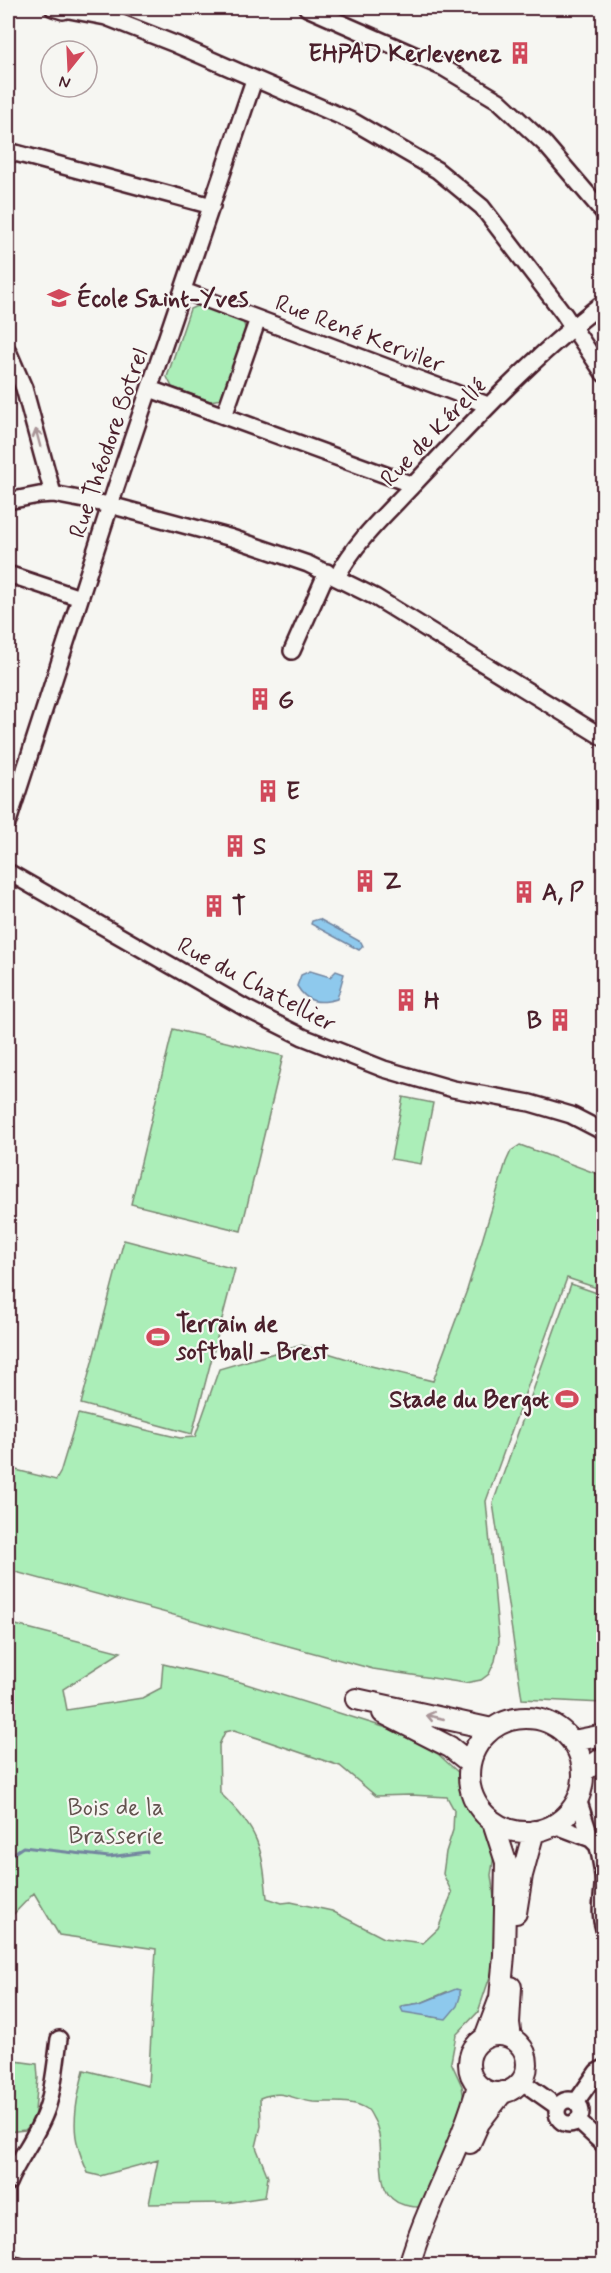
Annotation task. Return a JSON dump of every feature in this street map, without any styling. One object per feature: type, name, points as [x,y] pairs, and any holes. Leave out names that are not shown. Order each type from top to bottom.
[{"type":"main road","points":[[470,1763],[450,1747],[357,1699],[492,1729]]},
{"type":"main road","points":[[526,1718],[544,1720],[560,1729],[573,1741],[584,1771],[583,1785],[571,1811],[554,1825],[534,1832],[520,1832],[494,1822],[481,1810],[473,1796],[469,1780],[470,1763],[482,1738],[492,1729],[508,1720],[526,1718]]},
{"type":"main road","points":[[573,1741],[603,1735]]},
{"type":"main road","points":[[584,1771],[603,1757]]},
{"type":"main road","points":[[485,2038],[498,2035],[511,2038],[517,2042],[525,2054],[527,2068],[516,2087],[503,2092],[489,2091],[478,2085],[471,2075],[470,2057],[476,2046],[485,2038],[501,1998],[506,1862],[494,1822]]},
{"type":"main road","points":[[511,2038],[509,2024],[516,1914],[522,1875],[534,1832]]},
{"type":"main road","points":[[409,2265],[436,2192],[468,2118],[478,2085]]},
{"type":"main road","points":[[421,2265],[448,2193],[479,2123],[503,2092]]},
{"type":"street","points":[[53,8],[60,11],[71,9],[106,17],[143,31],[354,122],[437,170],[482,207],[550,296],[603,374]]},
{"type":"street","points":[[91,8],[106,17]]},
{"type":"street","points":[[307,8],[444,68],[500,101],[545,144],[603,213]]},
{"type":"street","name":"Rue Théodore Botrel","points":[[8,822],[110,505],[254,80]]},
{"type":"street","points":[[8,151],[212,206]]},
{"type":"street","name":"Rue René Kerviler","points":[[184,291],[488,405]]},
{"type":"street","name":"Rue de Kérellé","points":[[292,651],[332,574],[354,548],[488,405],[571,327],[603,302]]},
{"type":"street","points":[[224,416],[258,319]]},
{"type":"street","points":[[8,351],[24,388],[53,494]]},
{"type":"street","points":[[150,389],[413,485]]},
{"type":"street","points":[[8,501],[53,494],[110,505],[232,538],[332,574],[375,597],[603,738]]},
{"type":"street","points":[[8,574],[80,598]]},
{"type":"street","name":"Rue du Chatellier","points":[[8,872],[247,1009],[311,1041],[384,1069],[426,1082],[514,1099],[571,1115],[603,1132]]},
{"type":"street","points":[[578,1799],[597,1846],[603,1885],[600,1911],[603,1929]]},
{"type":"street","points":[[554,1825],[597,1846]]},
{"type":"street","points":[[8,2183],[16,2163],[33,2137],[48,2107],[59,2039]]},
{"type":"street","points":[[576,2102],[597,2072],[603,2068]]},
{"type":"street","points":[[521,2081],[558,2107]]},
{"type":"street","points":[[558,2107],[568,2100],[576,2102]]},
{"type":"street","points":[[558,2107],[558,2115],[563,2122],[570,2124],[577,2120],[581,2113],[576,2102]]},
{"type":"street","points":[[577,2120],[603,2145]]},
{"type":"street","points":[[8,2264],[19,2265]]},
{"type":"green space","points":[[199,305],[243,321],[246,331],[221,399],[210,401],[172,387],[167,377],[190,309]]},
{"type":"green space","points":[[173,1029],[283,1056],[241,1231],[131,1204]]},
{"type":"green space","points":[[403,1097],[433,1103],[421,1164],[391,1159]]},
{"type":"green space","points":[[520,1145],[603,1176],[603,1290],[567,1278],[486,1501],[499,1641],[495,1661],[489,1674],[481,1680],[465,1683],[373,1669],[8,1570],[8,1468],[56,1480],[78,1414],[180,1438],[195,1437],[219,1369],[302,1345],[367,1365],[433,1381],[467,1290],[506,1162],[511,1151]]},
{"type":"green space","name":"Terrain de softball - Brest","points":[[124,1240],[235,1269],[192,1434],[81,1404]]},
{"type":"green space","name":"Stade du Bergot","points":[[571,1284],[603,1295],[602,1703],[522,1699],[493,1503]]},
{"type":"green space","name":"Bois de la Brasserie","points":[[8,1623],[121,1652],[63,1689],[67,1710],[142,1698],[161,1688],[163,1664],[240,1682],[390,1729],[438,1754],[460,1774],[463,1797],[494,1836],[491,1875],[495,1905],[494,1965],[478,2012],[456,2035],[451,2062],[462,2086],[464,2100],[426,2205],[415,2207],[404,2205],[393,2200],[387,2192],[383,2181],[378,2131],[367,2109],[355,2104],[313,2102],[275,2094],[260,2098],[261,2126],[256,2147],[268,2177],[265,2197],[227,2203],[149,2204],[158,2160],[100,2176],[88,2173],[82,2160],[75,2128],[84,2070],[148,2086],[156,1949],[59,1935],[34,1893],[8,1920]],"holes":[[[234,1730],[340,1766],[376,1796],[447,1797],[454,1810],[453,1830],[446,1852],[443,1874],[452,1893],[438,1929],[423,1943],[384,1938],[332,1911],[291,1902],[282,1903],[267,1898],[263,1865],[256,1840],[243,1818],[220,1793],[219,1745],[225,1732]],[[446,1992],[439,2018],[402,2006],[421,2003]]]},
{"type":"green space","points":[[8,2060],[37,2064],[34,2122],[25,2130],[8,2132]]},
{"type":"water","points":[[319,919],[361,942],[363,946],[359,950],[311,924],[312,921]]},
{"type":"water","points":[[310,971],[330,977],[336,971],[344,974],[337,999],[319,1002],[309,999],[301,992],[297,986],[301,975]]},
{"type":"water","points":[[456,1989],[460,1990],[457,2006],[446,2019],[403,2012],[401,2008],[421,2003]]},
{"type":"waterway","points":[[8,1857],[23,1847],[109,1857],[147,1852]]},
{"type":"place","name":"EHPAD Kerlevenez","points":[[520,53]]},
{"type":"place","name":"École Saint-Yves","points":[[59,298]]},
{"type":"place","name":"G","points":[[260,699]]},
{"type":"place","name":"E","points":[[268,791]]},
{"type":"place","name":"S","points":[[235,846]]},
{"type":"place","name":"Z","points":[[365,881]]},
{"type":"place","name":"A, P","points":[[524,892]]},
{"type":"place","name":"T","points":[[214,906]]},
{"type":"place","name":"H","points":[[406,1000]]},
{"type":"place","name":"B","points":[[560,1020]]},
{"type":"place","name":"Terrain de softball - Brest","points":[[158,1337]]},
{"type":"place","name":"Stade du Bergot","points":[[567,1399]]}]
